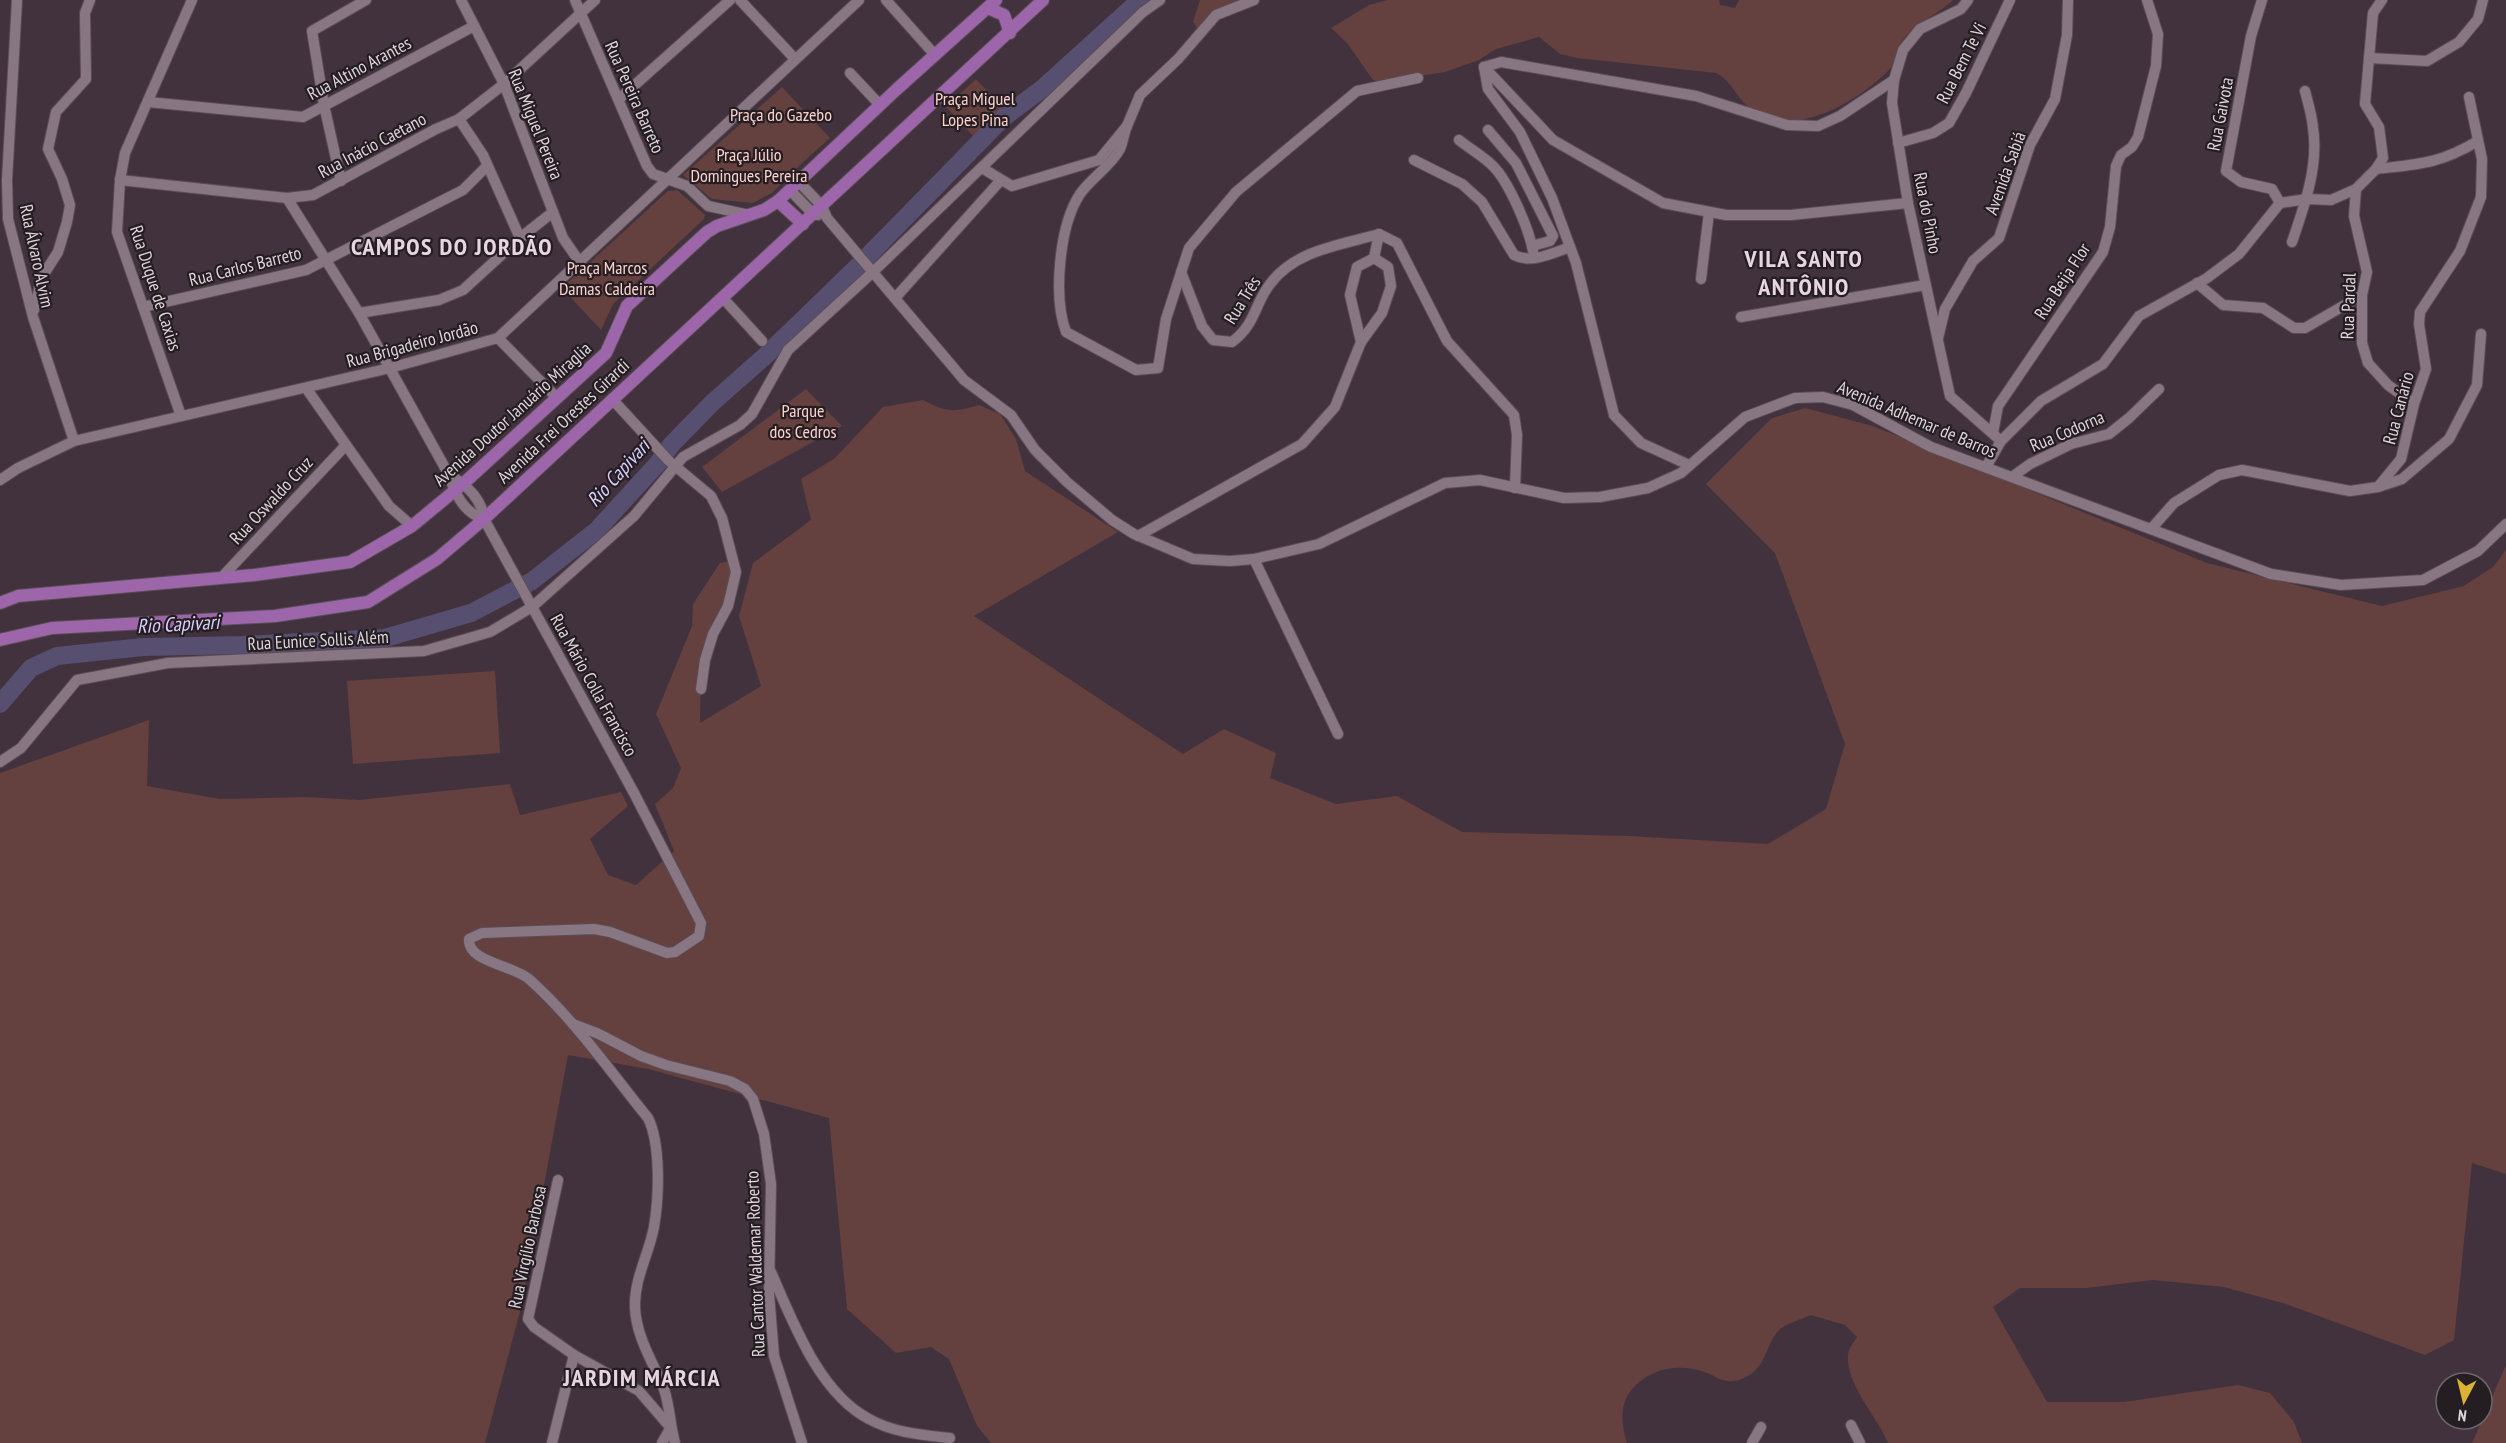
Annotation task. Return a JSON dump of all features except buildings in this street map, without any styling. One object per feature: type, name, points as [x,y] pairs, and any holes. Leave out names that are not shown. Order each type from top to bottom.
[{"type":"main road","name":"Avenida Frei Orestes Girardi","points":[[0,640],[52,628],[275,616],[368,602],[437,560],[1010,33],[1043,0]]},
{"type":"main road","name":"Avenida Doutor Januário Miraglia","points":[[0,603],[18,596],[221,578],[350,562],[411,526],[459,487],[606,353],[627,306],[684,251],[717,226],[764,210],[778,201],[992,4]]},
{"type":"main road","points":[[992,4],[1004,15],[1010,33]]},
{"type":"main road","points":[[778,201],[803,224]]},
{"type":"street","name":"Rua Álvaro Alvim","points":[[16,0],[7,180],[8,219],[33,317],[74,441]]},
{"type":"street","points":[[33,317],[42,277],[58,252],[67,222],[70,205],[62,179],[48,149],[56,112],[86,79],[85,12],[90,0]]},
{"type":"street","name":"Rua Duque de Caxias","points":[[181,417],[117,232],[120,180],[126,153],[192,0]]},
{"type":"street","points":[[341,181],[324,105],[312,31],[366,0]]},
{"type":"street","name":"Rua Miguel Pereira","points":[[460,0],[504,84],[563,238],[579,261]]},
{"type":"street","name":"Rua Pereira Barreto","points":[[574,0],[647,166],[653,174],[687,186],[708,206],[749,216]]},
{"type":"street","name":"Rua Inácio Caetano","points":[[120,180],[287,198],[313,195],[459,118],[504,84],[595,0]]},
{"type":"street","points":[[619,99],[730,0]]},
{"type":"street","points":[[740,0],[795,60]]},
{"type":"street","name":"Rua Brigadeiro Jordão","points":[[0,480],[18,468],[74,441],[390,368],[498,338],[859,0]]},
{"type":"street","points":[[886,0],[935,55]]},
{"type":"street","name":"Rua Eunice Sollis Além","points":[[0,762],[21,748],[77,680],[168,663],[424,651],[490,632],[532,608],[634,516],[672,463],[740,425],[752,414],[788,350],[1143,12],[1160,0]]},
{"type":"street","points":[[1254,0],[1216,15],[1178,59],[1140,95],[1119,149],[1080,194],[1068,218],[1058,285],[1061,318],[1066,332],[1136,370],[1158,368],[1166,319],[1189,248],[1236,192],[1357,91],[1418,78]]},
{"type":"street","name":"Rua do Pinho","points":[[1968,0],[1961,9],[1920,29],[1903,50],[1894,81],[1892,103],[1908,203],[1950,396],[1997,437]]},
{"type":"street","name":"Rua Bem Te Vi","points":[[1898,143],[1933,133],[1949,123],[1966,93],[2010,0]]},
{"type":"street","name":"Avenida Sabiá","points":[[1937,341],[1945,309],[1973,261],[1999,238],[2030,145],[2055,99],[2067,35],[2068,0]]},
{"type":"street","name":"Rua Beija Flor","points":[[1997,437],[1998,406],[2103,252],[2110,227],[2116,166],[2121,154],[2132,147],[2138,137],[2156,66],[2158,34],[2147,0]]},
{"type":"street","name":"Rua Gaivota","points":[[2262,0],[2251,36],[2226,171],[2241,182],[2272,189]]},
{"type":"street","points":[[1986,467],[1997,437],[2041,401],[2103,364],[2139,316],[2196,283],[2239,254],[2280,202],[2307,199],[2331,200],[2356,189],[2376,169],[2383,158],[2379,127],[2365,104],[2373,13],[2382,0]]},
{"type":"street","points":[[2369,58],[2427,61],[2459,42],[2478,19],[2483,0]]},
{"type":"street","name":"Rua Altino Arantes","points":[[148,102],[303,117],[474,26]]},
{"type":"street","points":[[1484,67],[1501,62],[1696,96],[1787,125],[1818,126],[1840,116],[1894,81]]},
{"type":"street","points":[[1484,67],[1553,140],[1663,203],[1726,215],[1791,215],[1908,203]]},
{"type":"street","points":[[1484,67],[1488,89],[1520,132],[1552,198],[1576,263],[1614,415],[1641,442],[1689,465]]},
{"type":"street","points":[[850,73],[880,105]]},
{"type":"street","points":[[2292,243],[2307,199],[2314,152],[2314,129],[2305,91]]},
{"type":"street","name":"Rua Canário","points":[[2378,487],[2401,459],[2414,404],[2426,369],[2419,324],[2420,312],[2460,251],[2481,197],[2482,159],[2469,97]]},
{"type":"street","points":[[0,116],[11,110]]},
{"type":"street","points":[[459,118],[488,166],[520,238]]},
{"type":"street","points":[[981,168],[1012,186],[1099,160],[1127,126]]},
{"type":"street","points":[[1488,130],[1516,164],[1552,236],[1550,241],[1532,246]]},
{"type":"street","points":[[1459,140],[1492,165],[1501,175],[1535,258]]},
{"type":"street","points":[[2376,169],[2429,164],[2454,155],[2478,141]]},
{"type":"street","points":[[1414,160],[1462,184],[1482,202],[1514,255],[1522,259],[1535,258],[1570,247]]},
{"type":"street","name":"Rua Carlos Barreto","points":[[143,307],[306,270],[463,190],[488,166]]},
{"type":"street","points":[[896,297],[1001,180]]},
{"type":"street","points":[[795,186],[818,210]]},
{"type":"street","points":[[2272,189],[2307,199]]},
{"type":"street","points":[[2272,189],[2280,202]]},
{"type":"street","name":"Rua Pardal","points":[[2356,189],[2354,216],[2367,272],[2362,295],[2362,343],[2368,363],[2388,385],[2414,404]]},
{"type":"street","points":[[287,198],[359,313],[449,475],[459,487]]},
{"type":"street","name":"Avenida Adhemar de Barros","points":[[818,210],[872,268],[964,380],[1011,415],[1046,463],[1095,507],[1138,536],[1193,559],[1254,560],[1319,544],[1445,483],[1480,480],[1564,498],[1600,497],[1648,488],[1681,473],[1745,417],[1796,398],[1823,397],[1853,405],[1931,447],[2271,574],[2342,585],[2423,580],[2478,551],[2506,524]]},
{"type":"street","points":[[359,313],[439,300],[463,290],[520,238],[553,212]]},
{"type":"street","points":[[1701,279],[1709,212]]},
{"type":"street","points":[[1374,258],[1379,234],[1397,243],[1447,341],[1514,415],[1517,435],[1515,488]]},
{"type":"street","name":"Rua Três","points":[[1181,272],[1202,326],[1214,340],[1232,342],[1246,332],[1270,283],[1299,258],[1379,234]]},
{"type":"street","points":[[1138,536],[1302,444],[1335,407],[1360,342],[1382,313],[1390,286],[1388,267],[1374,258]]},
{"type":"street","points":[[1360,342],[1350,295],[1357,267],[1374,258]]},
{"type":"street","points":[[2196,283],[2223,305],[2264,308],[2294,328],[2305,328],[2362,295]]},
{"type":"street","points":[[1741,317],[1925,285]]},
{"type":"street","points":[[722,297],[762,341]]},
{"type":"street","points":[[2151,529],[2174,503],[2219,475],[2242,470],[2350,491],[2378,487],[2402,479],[2449,439],[2477,384],[2481,334]]},
{"type":"street","points":[[498,338],[557,398]]},
{"type":"street","points":[[306,388],[389,506],[411,526]]},
{"type":"street","name":"Rua Codorna","points":[[2012,477],[2030,464],[2071,444],[2109,434],[2159,388]]},
{"type":"street","points":[[612,399],[672,463],[711,496],[722,518],[736,572],[728,606],[711,643],[701,689]]},
{"type":"street","name":"Rua Oswaldo Cruz","points":[[221,578],[346,445]]},
{"type":"street","name":"Rua Mário Colla Francisco","points":[[459,487],[483,509],[484,519],[634,793],[671,869],[698,916],[702,930],[699,936],[675,952],[667,953],[610,932],[594,929],[482,933],[469,939],[468,946],[472,952],[483,959],[507,966],[527,977],[572,1024]]},
{"type":"street","points":[[1254,560],[1338,734]]},
{"type":"street","points":[[572,1024],[648,1118],[654,1129],[657,1159],[654,1226],[637,1288],[635,1308],[644,1347],[664,1390],[670,1410],[675,1443]]},
{"type":"street","name":"Rua Cantor Waldemar Roberto","points":[[572,1024],[599,1034],[649,1059],[730,1081],[745,1089],[753,1099],[764,1134],[771,1184],[769,1268],[774,1356],[802,1443]]},
{"type":"street","name":"Rua Virgílio Barbosa","points":[[558,1180],[528,1319],[534,1327],[574,1355],[639,1391],[671,1428]]},
{"type":"street","points":[[769,1268],[805,1344],[838,1395],[855,1411],[889,1427],[950,1438]]},
{"type":"street","points":[[552,1443],[574,1355]]},
{"type":"street","points":[[1851,1425],[1860,1443]]},
{"type":"street","points":[[1752,1443],[1761,1427]]},
{"type":"street","points":[[662,1443],[671,1428]]},
{"type":"green space","points":[[1200,0],[1243,0],[1205,19],[1200,32],[1193,22]]},
{"type":"green space","points":[[1387,0],[1719,0],[1720,5],[1735,8],[1739,0],[1953,0],[1908,34],[1890,69],[1869,88],[1828,112],[1799,120],[1785,120],[1749,107],[1727,81],[1716,73],[1577,58],[1560,54],[1539,37],[1496,49],[1479,60],[1445,72],[1382,82],[1373,80],[1347,43],[1331,28],[1369,5]]},
{"type":"green space","name":"Praça Miguel Lopes Pina","points":[[976,79],[1004,109],[974,137],[946,107]]},
{"type":"green space","name":"Praça Júlio Domingues Pereira","points":[[782,87],[830,138],[772,193],[753,203],[712,199],[683,175]]},
{"type":"green space","name":"Praça Marcos Damas Caldeira","points":[[677,190],[705,215],[704,219],[613,304],[601,330],[562,288],[668,191]]},
{"type":"green space","name":"Parque dos Cedros","points":[[806,389],[842,426],[722,492],[702,467]]},
{"type":"green space","points":[[923,400],[950,410],[979,405],[1000,414],[1016,439],[1025,471],[1118,532],[974,616],[1183,754],[1224,729],[1276,753],[1270,778],[1336,804],[1397,796],[1462,832],[1628,836],[1768,844],[1826,809],[1845,744],[1775,553],[1706,484],[1772,418],[1805,408],[1873,426],[2207,563],[2382,606],[2464,586],[2493,567],[2506,550],[2506,1174],[2472,1163],[2454,1340],[2425,1355],[2286,1304],[2224,1287],[2153,1280],[2086,1288],[2020,1288],[1993,1307],[2047,1402],[2124,1402],[2238,1385],[2270,1393],[2294,1422],[2302,1443],[1888,1443],[1851,1377],[1848,1354],[1857,1337],[1845,1325],[1811,1315],[1781,1328],[1759,1367],[1748,1376],[1728,1381],[1701,1371],[1674,1368],[1657,1372],[1641,1381],[1629,1393],[1624,1406],[1623,1428],[1627,1443],[991,1443],[977,1426],[949,1359],[931,1347],[896,1353],[847,1309],[829,1118],[648,1069],[568,1055],[522,1304],[485,1443],[0,1443],[0,773],[149,720],[147,786],[220,799],[305,797],[359,800],[510,784],[520,815],[621,792],[628,806],[590,839],[608,875],[636,885],[674,851],[655,804],[673,788],[681,768],[656,714],[692,626],[693,604],[720,563],[729,561],[733,573],[701,667],[700,723],[761,686],[739,616],[753,563],[811,520],[801,479],[835,458],[883,407]]},
{"type":"green space","points":[[495,671],[500,753],[353,764],[347,681]]},
{"type":"green space","points":[[2506,1365],[2506,1443],[2472,1443],[2477,1431],[2494,1431],[2494,1393]]},
{"type":"waterway","name":"Rio Capivari","points":[[0,704],[31,668],[57,656],[143,647],[385,638],[471,613],[532,581],[597,530],[659,462],[672,444],[712,403],[764,357],[856,268],[1003,118],[1043,88],[1140,0]]},
{"type":"district","name":"CAMPOS DO JORDÃO","points":[[452,246]]},
{"type":"district","name":"VILA SANTO ANTÔNIO","points":[[1804,272]]},
{"type":"district","name":"JARDIM MÁRCIA","points":[[642,1377]]},
{"type":"park label","name":"Praça do Gazebo","points":[[781,114]]}]
